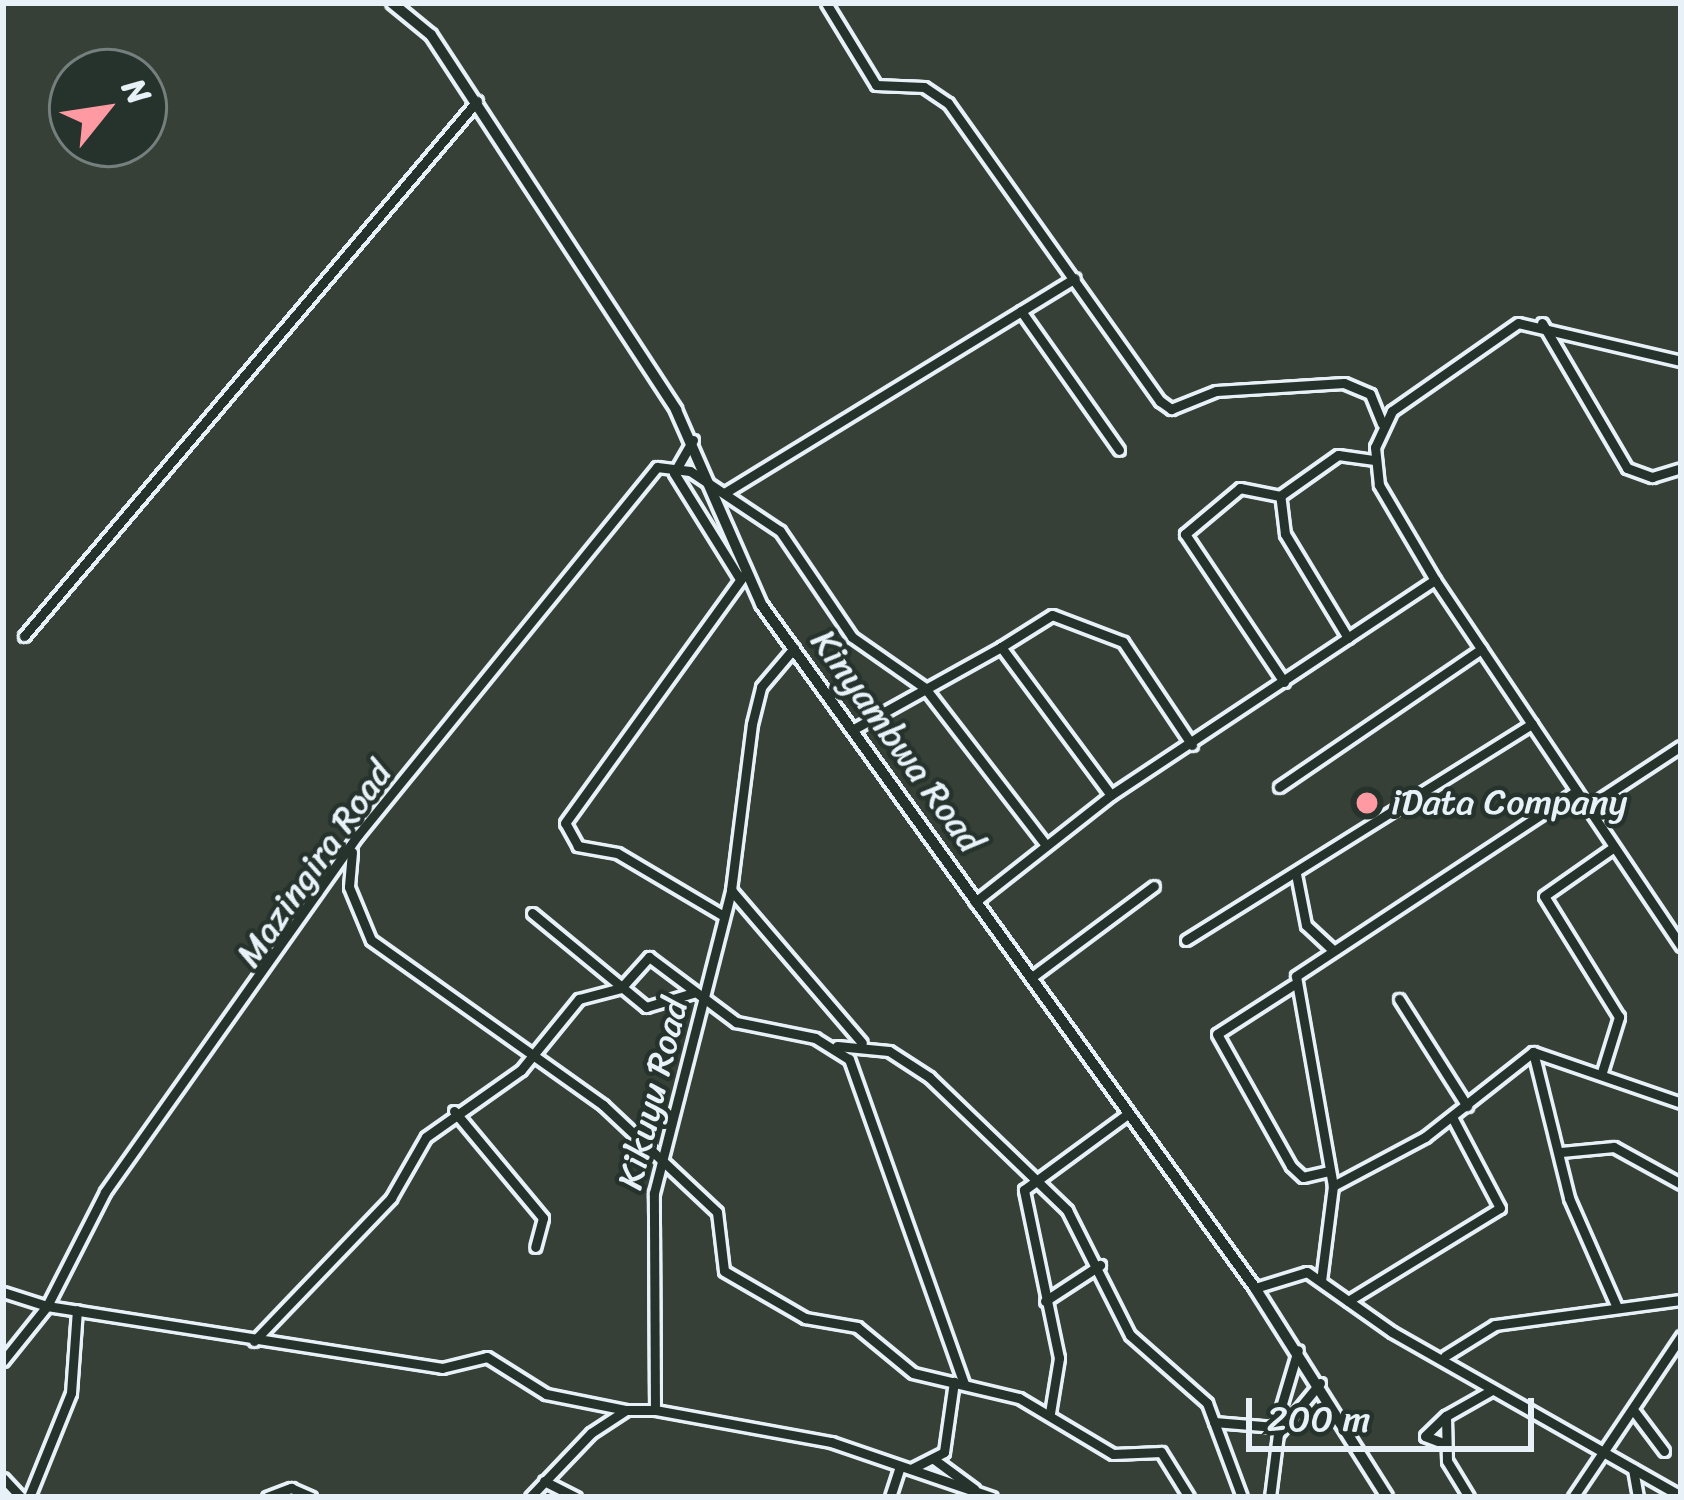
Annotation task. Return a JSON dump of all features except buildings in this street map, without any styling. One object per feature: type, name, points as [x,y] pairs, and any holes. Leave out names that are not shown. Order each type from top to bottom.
[{"type":"street","name":"Kinyambwa Road","points":[[392,3],[430,35],[477,101],[694,439],[720,490],[742,577],[1256,1288],[1320,1382],[1387,1497]]},
{"type":"street","points":[[826,3],[877,85],[924,88],[948,103],[1171,409],[1216,391],[1292,394],[1317,381],[1370,394],[1382,424],[1375,460],[1435,580],[1681,946]]},
{"type":"street","points":[[24,636],[477,101]]},
{"type":"street","points":[[720,490],[1075,278]]},
{"type":"street","points":[[1021,311],[1119,450]]},
{"type":"street","points":[[1382,424],[1508,329],[1542,323],[1681,361]]},
{"type":"street","points":[[1542,323],[1627,468],[1652,477],[1681,468]]},
{"type":"street","name":"Mazingira Road","points":[[3,1361],[47,1306],[105,1192],[352,848],[510,642],[694,439]]},
{"type":"street","points":[[1284,682],[1185,534],[1240,488],[1280,496],[1338,455],[1375,460]]},
{"type":"street","points":[[671,462],[787,538],[856,641],[926,688],[1046,844]]},
{"type":"street","points":[[671,462],[742,577],[565,823],[578,846],[617,853],[722,915]]},
{"type":"street","points":[[1280,496],[1285,534],[1348,638]]},
{"type":"street","points":[[975,902],[1111,795],[1435,580]]},
{"type":"street","points":[[853,730],[1052,615],[1113,637],[1192,745]]},
{"type":"street","points":[[1001,647],[1111,795]]},
{"type":"street","name":"Kikuyu Road","points":[[655,1410],[649,1242],[731,890],[761,687],[794,649]]},
{"type":"street","points":[[1280,787],[1481,649]]},
{"type":"street","points":[[1186,940],[1532,724]]},
{"type":"street","points":[[1588,807],[1681,746]]},
{"type":"street","points":[[1328,1171],[1303,1177],[1291,1166],[1217,1034],[1293,985],[1332,949],[1576,790]]},
{"type":"street","points":[[1602,1072],[1619,1017],[1544,896],[1615,847]]},
{"type":"street","points":[[352,848],[349,887],[371,940],[535,1053],[723,1220],[724,1271],[805,1318],[857,1327],[914,1373],[1050,1414],[1113,1454],[1161,1453],[1190,1497]]},
{"type":"street","points":[[1296,874],[1306,925],[1332,949]]},
{"type":"street","points":[[1032,977],[1154,886]]},
{"type":"street","points":[[731,890],[862,1043],[929,1077],[1035,1178],[1100,1265],[1130,1335],[1191,1384],[1214,1422],[1242,1497]]},
{"type":"street","points":[[532,914],[656,1011],[693,993]]},
{"type":"street","points":[[254,1340],[391,1198],[454,1111],[535,1053],[579,999],[625,984],[649,957],[703,1004],[837,1046],[862,1043]]},
{"type":"street","points":[[1293,985],[1314,1049],[1333,1186],[1321,1281]]},
{"type":"street","points":[[1399,1000],[1467,1106]]},
{"type":"street","points":[[837,1046],[856,1074],[942,1346],[959,1383],[947,1444],[934,1460],[904,1468],[890,1497]]},
{"type":"street","points":[[1533,1052],[1681,1103]]},
{"type":"street","points":[[1333,1186],[1452,1117],[1533,1052]]},
{"type":"street","points":[[1533,1052],[1561,1152],[1616,1305]]},
{"type":"street","points":[[454,1111],[543,1218],[535,1247]]},
{"type":"street","points":[[1050,1414],[1059,1358],[1024,1190],[1129,1113]]},
{"type":"street","points":[[1348,1301],[1500,1208],[1452,1117]]},
{"type":"street","points":[[1561,1152],[1614,1147],[1681,1184]]},
{"type":"street","points":[[1045,1301],[1100,1265]]},
{"type":"street","points":[[1256,1288],[1292,1270],[1321,1281],[1492,1390],[1681,1496]]},
{"type":"street","points":[[3,1292],[47,1306],[442,1368],[487,1357],[546,1394],[831,1442],[992,1497]]},
{"type":"street","points":[[1445,1356],[1495,1325],[1616,1305],[1681,1300]]},
{"type":"street","points":[[3,1478],[25,1497],[71,1393],[76,1310]]},
{"type":"street","points":[[1574,1497],[1609,1455],[1681,1336]]},
{"type":"street","points":[[1270,1497],[1298,1350]]},
{"type":"street","points":[[1214,1422],[1275,1427],[1320,1382]]},
{"type":"street","points":[[1443,1443],[1426,1436],[1446,1416],[1492,1390]]},
{"type":"street","points":[[530,1497],[626,1409]]},
{"type":"street","points":[[1634,1411],[1664,1451]]},
{"type":"street","points":[[1446,1416],[1443,1443],[1469,1497]]},
{"type":"street","points":[[934,1460],[978,1492]]},
{"type":"street","points":[[1633,1469],[1638,1497]]},
{"type":"street","points":[[544,1481],[575,1497]]},
{"type":"street","points":[[267,1497],[291,1489],[311,1497]]},
{"type":"place","name":"iData Company","points":[[1367,803]]}]
